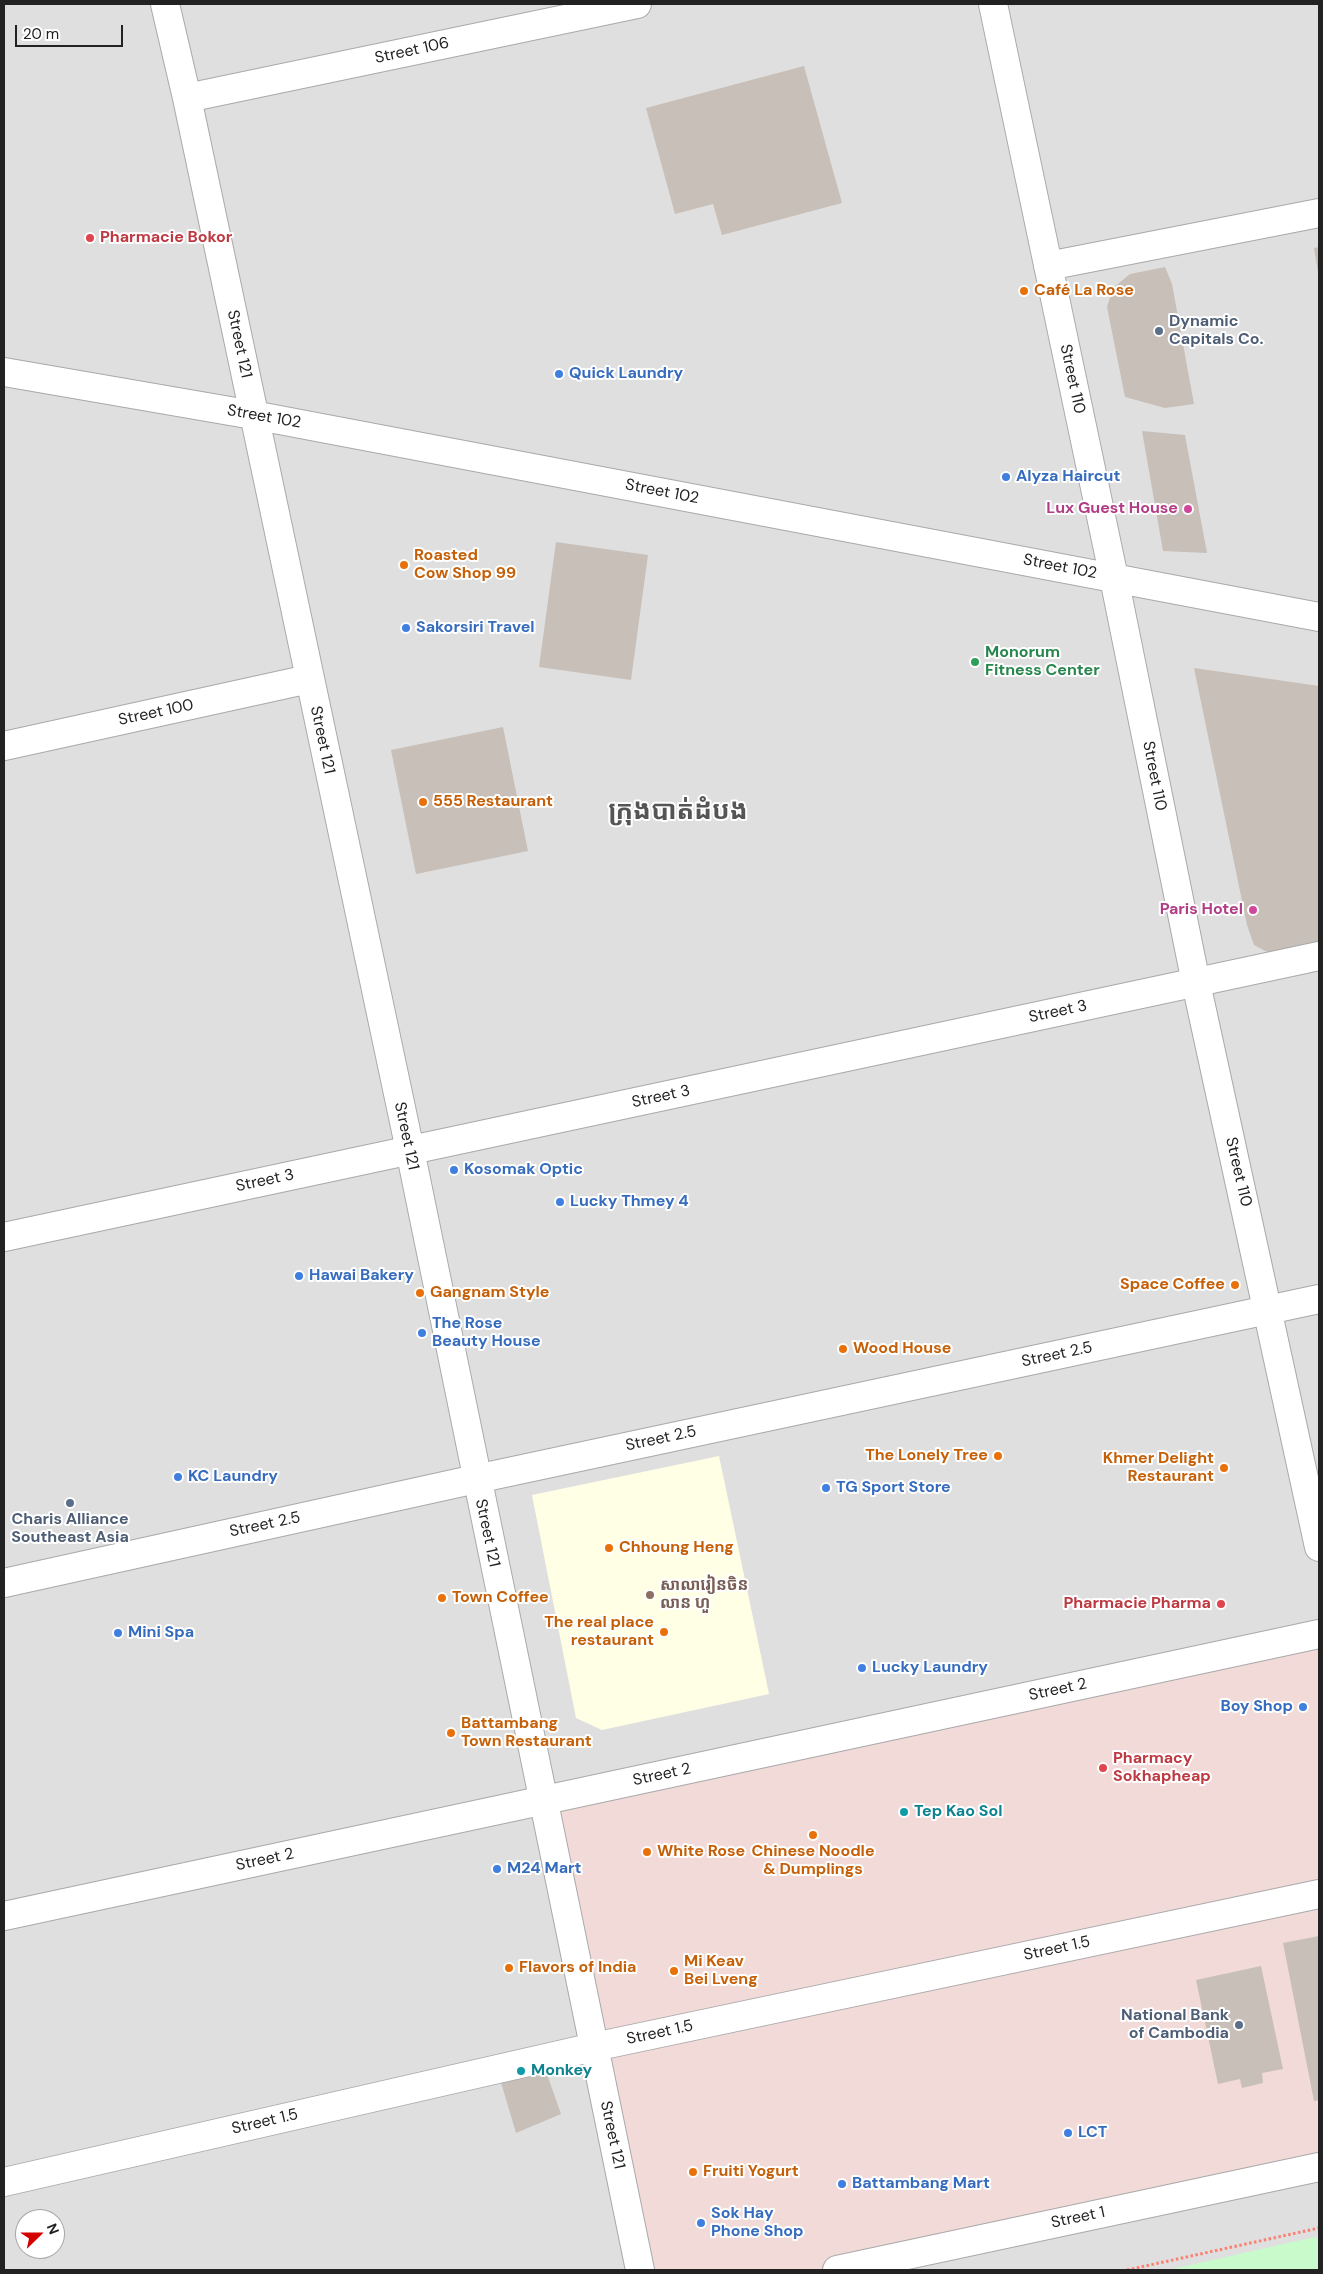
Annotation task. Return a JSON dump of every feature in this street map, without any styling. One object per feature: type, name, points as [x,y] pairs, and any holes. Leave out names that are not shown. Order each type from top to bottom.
[{"type":"street","name":"Street 121","points":[[165,4],[187,98],[410,1150],[640,2270]]},
{"type":"street","name":"Street 106","points":[[187,98],[637,4]]},
{"type":"street","name":"Street 110","points":[[993,4],[1114,578],[1196,983],[1269,1310],[1319,1547]]},
{"type":"street","points":[[1048,266],[1319,213]]},
{"type":"street","name":"Street 102","points":[[4,372],[253,415],[1319,617]]},
{"type":"street","name":"Street 100","points":[[4,746],[309,679]]},
{"type":"street","name":"Street 3","points":[[4,1237],[1319,956]]},
{"type":"street","name":"Street 2.5","points":[[4,1583],[476,1478],[1319,1299]]},
{"type":"street","name":"Street 2","points":[[4,1916],[1319,1634]]},
{"type":"street","name":"Street 1.5","points":[[4,2182],[594,2047],[1319,1894]]},
{"type":"street","name":"Street 1","points":[[837,2270],[1319,2167]]},
{"type":"path","points":[[1127,2270],[1319,2228]]},
{"type":"shaded area","points":[[4,4],[1319,4],[1319,2270],[4,2270]]},
{"type":"shaded area","name":"សាលារៀនចិន លាន ហួ","points":[[719,1456],[769,1694],[602,1730],[576,1718],[532,1495]]},
{"type":"shaded area","points":[[1319,1634],[1319,2167],[838,2270],[640,2270],[543,1800]]},
{"type":"green space","points":[[1319,2236],[1319,2270],[1168,2270]]},
{"type":"building","points":[[804,66],[842,203],[722,235],[713,204],[675,214],[646,108]]},
{"type":"building","points":[[1319,247],[1319,272],[1318,272],[1314,248]]},
{"type":"building","points":[[1165,267],[1172,284],[1194,404],[1165,408],[1125,397],[1107,307],[1113,288],[1130,274]]},
{"type":"building","points":[[1142,431],[1185,435],[1207,553],[1163,551]]},
{"type":"building","points":[[556,542],[648,555],[631,680],[539,667]]},
{"type":"building","points":[[1194,668],[1319,686],[1319,944],[1271,954],[1254,945],[1247,925]]},
{"type":"building","points":[[503,727],[528,851],[416,874],[391,750]]},
{"type":"building","points":[[1319,1936],[1319,2100],[1314,2101],[1283,1943]]},
{"type":"building","name":"National Bank of Cambodia","points":[[1261,1966],[1283,2069],[1262,2073],[1263,2083],[1242,2088],[1240,2079],[1218,2084],[1196,1980]]},
{"type":"building","points":[[543,2063],[561,2114],[516,2133],[500,2079]]},
{"type":"place","name":"Pharmacie Bokor","points":[[90,238]]},
{"type":"place","name":"Café La Rose","points":[[1024,291]]},
{"type":"place","name":"Dynamic Capitals Co.","points":[[1159,331]]},
{"type":"place","name":"Quick Laundry","points":[[559,374]]},
{"type":"place","name":"Alyza Haircut","points":[[1006,477]]},
{"type":"place","name":"Lux Guest House","points":[[1188,509]]},
{"type":"place","name":"Roasted Cow Shop 99","points":[[404,565]]},
{"type":"place","name":"Sakorsiri Travel","points":[[406,628]]},
{"type":"place","name":"Monorum Fitness Center","points":[[975,662]]},
{"type":"place","name":"555 Restaurant","points":[[423,802]]},
{"type":"place","name":"Paris Hotel","points":[[1253,910]]},
{"type":"place","name":"Kosomak Optic","points":[[454,1170]]},
{"type":"place","name":"Lucky Thmey 4","points":[[560,1202]]},
{"type":"place","name":"Hawai Bakery","points":[[299,1276]]},
{"type":"place","name":"Space Coffee","points":[[1235,1285]]},
{"type":"place","name":"Gangnam Style","points":[[420,1293]]},
{"type":"place","name":"The Rose Beauty House","points":[[422,1333]]},
{"type":"place","name":"Wood House","points":[[843,1349]]},
{"type":"place","name":"The Lonely Tree","points":[[998,1456]]},
{"type":"place","name":"Khmer Delight Restaurant","points":[[1224,1468]]},
{"type":"place","name":"KC Laundry","points":[[178,1477]]},
{"type":"place","name":"TG Sport Store","points":[[826,1488]]},
{"type":"place","name":"Charis Alliance Southeast Asia","points":[[70,1503]]},
{"type":"place","name":"Chhoung Heng","points":[[609,1548]]},
{"type":"place","name":"សាលារៀនចិន លាន ហួ","points":[[650,1595]]},
{"type":"place","name":"Town Coffee","points":[[442,1598]]},
{"type":"place","name":"Pharmacie Pharma","points":[[1221,1604]]},
{"type":"place","name":"The real place restaurant","points":[[664,1632]]},
{"type":"place","name":"Mini Spa","points":[[118,1633]]},
{"type":"place","name":"Lucky Laundry","points":[[862,1668]]},
{"type":"place","name":"Boy Shop","points":[[1303,1707]]},
{"type":"place","name":"Battambang Town Restaurant","points":[[451,1733]]},
{"type":"place","name":"Pharmacy Sokhapheap","points":[[1103,1768]]},
{"type":"place","name":"Tep Kao Sol","points":[[904,1812]]},
{"type":"place","name":"Chinese Noodle & Dumplings","points":[[813,1835]]},
{"type":"place","name":"White Rose","points":[[647,1852]]},
{"type":"place","name":"M24 Mart","points":[[497,1869]]},
{"type":"place","name":"Flavors of India","points":[[509,1968]]},
{"type":"place","name":"Mi Keav Bei Lveng","points":[[674,1971]]},
{"type":"place","name":"National Bank of Cambodia","points":[[1239,2025]]},
{"type":"place","name":"Monkey","points":[[521,2071]]},
{"type":"place","name":"LCT","points":[[1068,2133]]},
{"type":"place","name":"Fruiti Yogurt","points":[[693,2172]]},
{"type":"place","name":"Battambang Mart","points":[[842,2184]]},
{"type":"place","name":"Sok Hay Phone Shop","points":[[701,2223]]},
{"type":"district","name":"ក្រុងបាត់ដំបង","points":[[678,812]]}]
